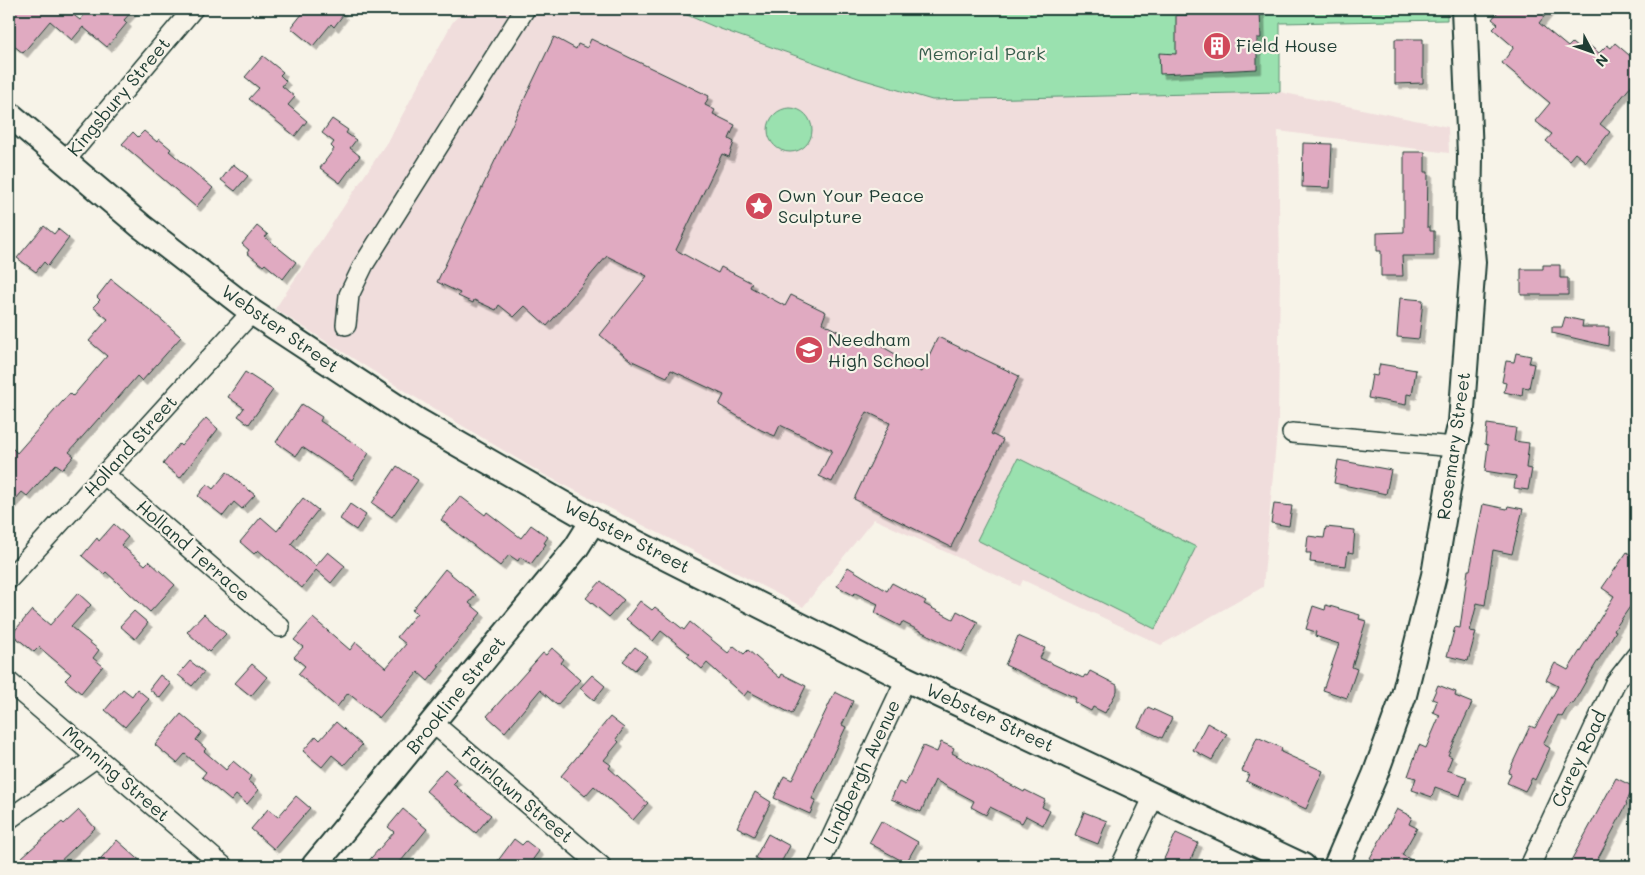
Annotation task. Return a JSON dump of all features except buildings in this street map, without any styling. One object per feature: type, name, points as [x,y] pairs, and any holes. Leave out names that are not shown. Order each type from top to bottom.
[{"type":"street","name":"Kingsbury Street","points":[[64,162],[193,9]]},
{"type":"street","points":[[346,325],[349,295],[364,264],[525,9]]},
{"type":"street","name":"Rosemary Street","points":[[1336,866],[1375,775],[1404,695],[1434,575],[1455,447],[1461,422],[1473,262],[1469,218],[1470,155],[1464,9]]},
{"type":"street","name":"Webster Street","points":[[9,114],[141,226],[252,312],[418,421],[593,521],[906,679],[1303,866]]},
{"type":"street","name":"Holland Street","points":[[9,579],[252,312]]},
{"type":"street","points":[[1292,433],[1455,447]]},
{"type":"street","name":"Holland Terrace","points":[[105,474],[280,627]]},
{"type":"street","name":"Brookline Street","points":[[314,866],[576,548],[593,521]]},
{"type":"street","name":"Carey Road","points":[[1530,866],[1615,683],[1636,656]]},
{"type":"street","name":"Lindbergh Avenue","points":[[818,866],[906,679]]},
{"type":"street","name":"Manning Street","points":[[9,682],[223,866]]},
{"type":"street","name":"Fairlawn Street","points":[[433,723],[601,866]]},
{"type":"street","points":[[9,819],[97,757]]},
{"type":"street","points":[[1121,866],[1154,796]]},
{"type":"shaded area","name":"Needham High School","points":[[464,9],[673,9],[715,27],[932,100],[1280,92],[1448,127],[1449,153],[1278,131],[1280,273],[1278,420],[1263,587],[1161,645],[1023,580],[1020,586],[874,519],[803,607],[541,473],[403,390],[275,309],[391,136],[452,23]]},
{"type":"green space","name":"Memorial Park","points":[[673,9],[1447,9],[1447,20],[1280,23],[1280,92],[932,100],[858,78],[715,27]]},
{"type":"green space","points":[[790,108],[802,112],[808,118],[812,130],[808,142],[802,148],[790,152],[778,148],[772,142],[768,130],[772,118],[778,112]]},
{"type":"green space","points":[[1018,458],[1196,547],[1155,629],[977,540]]},
{"type":"place","name":"Field House","points":[[1217,46]]},
{"type":"place","name":"Own Your Peace Sculpture","points":[[759,206]]},
{"type":"place","name":"Needham High School","points":[[809,350]]}]
